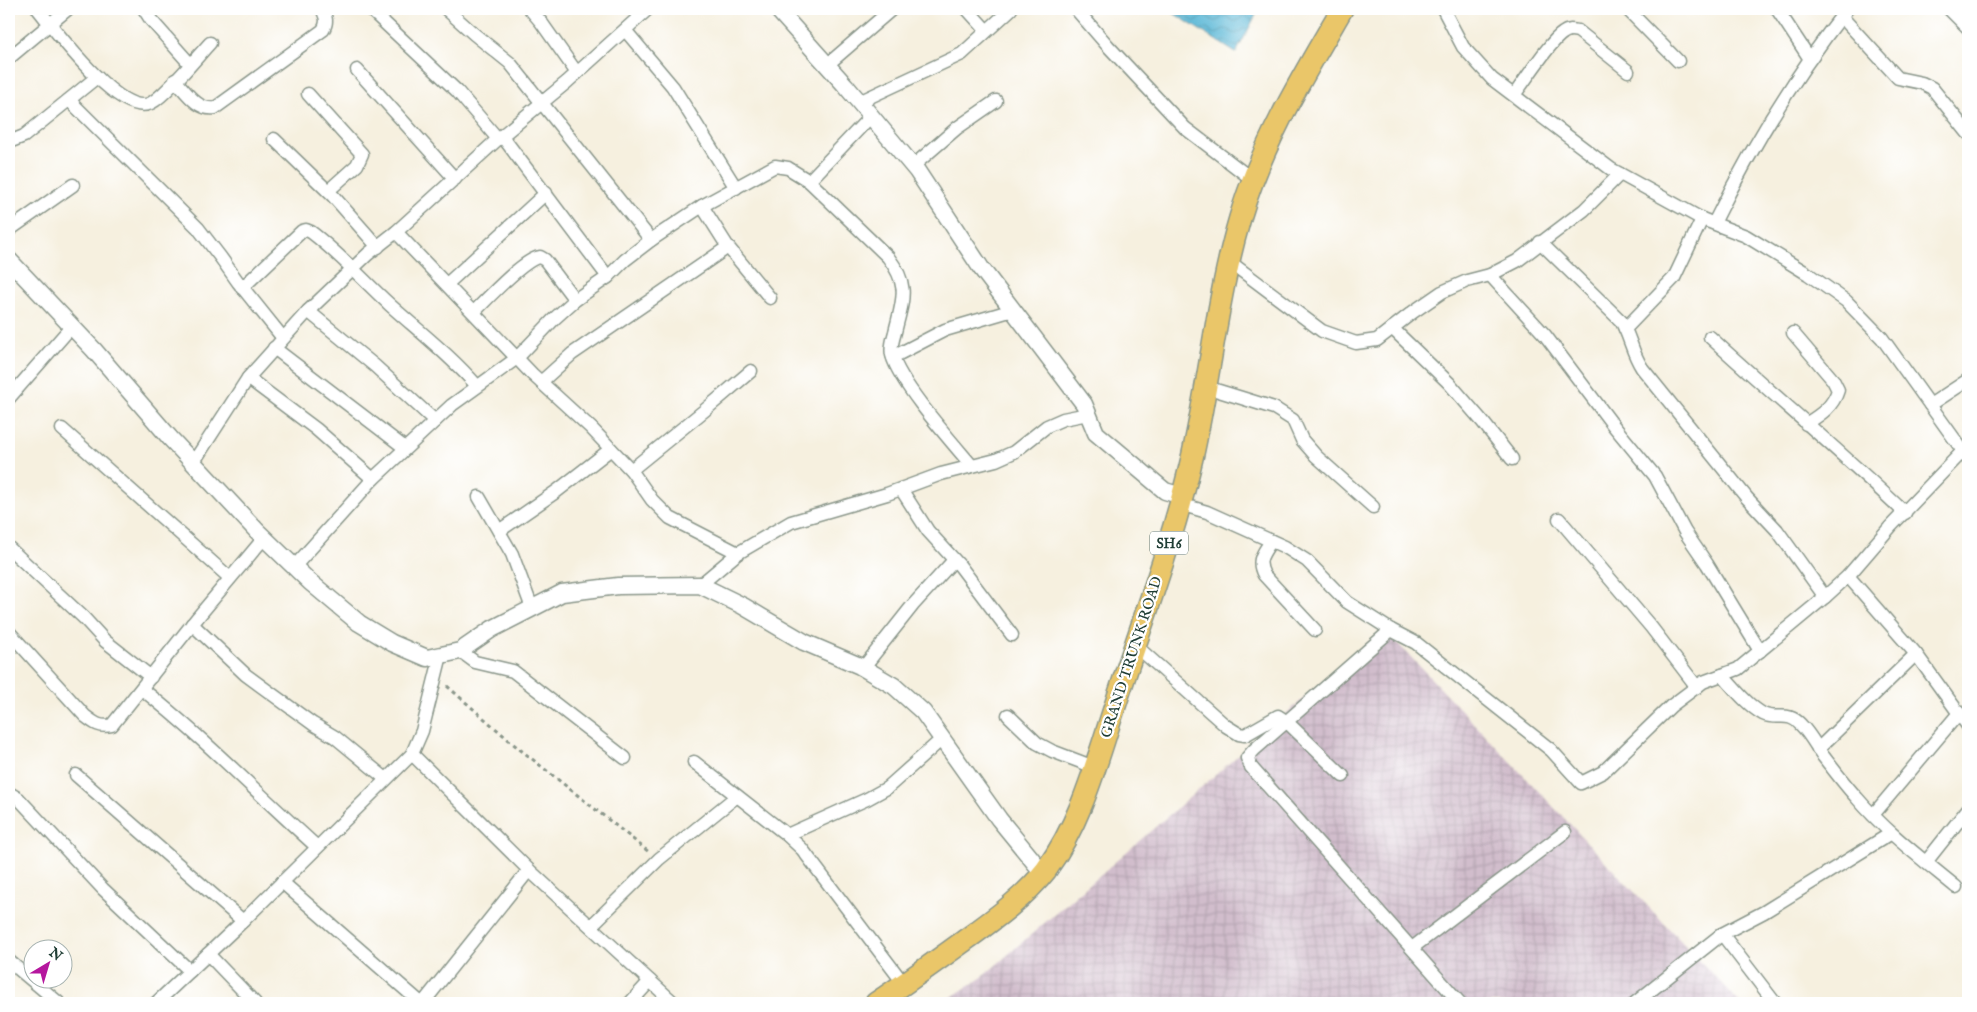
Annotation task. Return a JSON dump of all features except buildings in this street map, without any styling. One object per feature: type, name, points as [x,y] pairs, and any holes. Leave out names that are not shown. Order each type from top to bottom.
[{"type":"main road","name":"GRAND TRUNK ROAD","points":[[876,1003],[1008,908],[1043,873],[1073,826],[1135,645],[1181,500],[1191,460],[1240,219],[1253,180],[1283,114],[1342,9]]},
{"type":"street","points":[[38,9],[87,68],[127,101],[140,106],[150,104],[210,43]]},
{"type":"street","points":[[9,58],[68,9]]},
{"type":"street","points":[[144,9],[151,20],[190,64]]},
{"type":"street","points":[[175,80],[198,105],[208,110],[215,108],[323,30],[326,25],[326,18],[322,9]]},
{"type":"street","points":[[446,9],[510,63],[651,240]]},
{"type":"street","points":[[530,9],[577,73]]},
{"type":"street","points":[[193,462],[248,378],[308,311],[500,138],[577,73],[648,9]]},
{"type":"street","points":[[777,9],[913,166],[981,268],[1084,404],[1096,433],[1165,492],[1271,540],[1285,547],[1306,562],[1347,602],[1391,630],[1416,643],[1551,750],[1581,783],[1603,772],[1671,706],[1704,682],[1738,668],[1825,597],[1848,576],[1905,513],[1966,455],[1882,338],[1846,301],[1808,274],[1746,236],[1708,221],[1611,169],[1492,78],[1463,47],[1443,9]]},
{"type":"street","points":[[827,65],[892,9]]},
{"type":"street","points":[[967,9],[986,30]]},
{"type":"street","points":[[859,102],[962,54],[1010,9]]},
{"type":"street","points":[[1076,9],[1185,128],[1253,180]]},
{"type":"street","points":[[1628,9],[1678,61]]},
{"type":"street","points":[[1777,9],[1810,60]]},
{"type":"street","points":[[1949,9],[1968,29]]},
{"type":"street","points":[[372,10],[457,90],[500,138],[546,192],[608,277]]},
{"type":"street","points":[[1625,329],[1674,278],[1780,104],[1844,12],[1898,78],[1922,83],[1932,88],[1968,133]]},
{"type":"street","points":[[625,30],[673,87],[736,188]]},
{"type":"street","points":[[1514,95],[1562,33],[1570,30],[1578,31],[1628,71]]},
{"type":"street","points":[[357,70],[455,179]]},
{"type":"street","points":[[9,142],[24,136],[97,77]]},
{"type":"street","points":[[308,94],[362,154],[357,165],[328,191]]},
{"type":"street","points":[[69,100],[198,228],[242,288],[283,338]]},
{"type":"street","points":[[913,166],[957,128],[996,101]]},
{"type":"street","points":[[809,181],[871,116]]},
{"type":"street","points":[[274,139],[328,191],[378,247]]},
{"type":"street","points":[[294,566],[373,479],[434,421],[477,386],[517,358],[575,300],[608,277],[625,260],[651,240],[702,206],[775,166],[788,168],[809,181],[888,257],[898,271],[903,283],[903,296],[893,340],[893,358],[906,382],[972,466]]},
{"type":"street","points":[[1230,262],[1266,291],[1322,331],[1356,343],[1377,340],[1442,292],[1467,280],[1490,275],[1517,261],[1584,210],[1620,174]]},
{"type":"street","points":[[9,230],[73,185]]},
{"type":"street","points":[[447,284],[546,192]]},
{"type":"street","points":[[702,206],[728,247],[770,298]]},
{"type":"street","points":[[242,288],[293,238],[306,230],[311,232],[322,240],[390,305],[456,362],[477,386]]},
{"type":"street","points":[[396,232],[517,358],[591,428],[631,470],[652,500],[670,518],[738,553]]},
{"type":"street","points":[[1540,242],[1621,321],[1634,356],[1642,368],[1748,498],[1777,530],[1825,597]]},
{"type":"street","points":[[541,382],[572,354],[728,247]]},
{"type":"street","points":[[474,312],[518,270],[535,257],[545,260],[575,300]]},
{"type":"street","points":[[9,260],[72,326],[193,462],[264,538],[310,582],[359,623],[392,643],[427,658],[460,651],[492,629],[562,593],[618,586],[700,585],[743,606],[804,642],[863,668],[894,686],[923,712],[999,819],[1043,873]]},
{"type":"street","points":[[1490,275],[1545,335],[1612,425],[1655,476],[1685,532],[1707,564],[1760,651]]},
{"type":"street","points":[[893,358],[945,330],[1013,310]]},
{"type":"street","points":[[308,311],[375,366],[434,421]]},
{"type":"street","points":[[9,398],[72,326]]},
{"type":"street","points":[[1392,328],[1449,383],[1512,460]]},
{"type":"street","points":[[1793,333],[1833,380],[1838,390],[1835,399],[1826,410],[1806,424]]},
{"type":"street","points":[[1710,337],[1806,424],[1856,466],[1905,513]]},
{"type":"street","points":[[274,348],[406,448]]},
{"type":"street","points":[[631,470],[751,371]]},
{"type":"street","points":[[248,378],[316,429],[373,479]]},
{"type":"street","points":[[1930,405],[1968,380]]},
{"type":"street","points":[[1206,387],[1274,408],[1284,413],[1293,420],[1302,440],[1316,456],[1373,508]]},
{"type":"street","points":[[700,585],[738,553],[792,522],[901,489],[941,474],[996,460],[1014,452],[1047,426],[1063,419],[1088,414]]},
{"type":"street","points":[[62,429],[230,578]]},
{"type":"street","points":[[499,531],[557,491],[611,449]]},
{"type":"street","points":[[901,489],[928,531],[983,595],[1012,635]]},
{"type":"street","points":[[479,497],[512,554],[532,608]]},
{"type":"street","points":[[1559,519],[1651,627],[1697,687]]},
{"type":"street","points":[[9,632],[85,716],[104,727],[112,725],[192,624],[264,538]]},
{"type":"street","points":[[1271,540],[1261,558],[1260,568],[1264,575],[1315,630]]},
{"type":"street","points":[[9,548],[84,618],[104,641],[151,677]]},
{"type":"street","points":[[863,668],[913,605],[954,560]]},
{"type":"street","points":[[1848,576],[1916,654],[1968,726]]},
{"type":"street","points":[[192,624],[246,675],[313,724],[335,737],[386,779]]},
{"type":"street","points":[[1391,630],[1247,758],[1251,767],[1460,1003]]},
{"type":"street","points":[[1135,645],[1226,726],[1245,736],[1278,716],[1288,722],[1343,776]]},
{"type":"street","points":[[460,651],[474,662],[513,671],[625,758]]},
{"type":"street","points":[[1818,749],[1916,654]]},
{"type":"street","points":[[156,1003],[243,921],[412,754],[430,704],[440,655]]},
{"type":"street","points":[[1722,675],[1750,704],[1763,714],[1774,718],[1784,715],[1793,718],[1802,725],[1818,749],[1857,798],[1890,834],[1956,887]]},
{"type":"street","points":[[142,689],[185,724],[227,762],[261,797],[317,847]]},
{"type":"street","points":[[1873,815],[1959,713]]},
{"type":"street","points":[[1008,715],[1037,743],[1052,751],[1094,767]]},
{"type":"street","points":[[787,835],[887,788],[942,739]]},
{"type":"street","points":[[412,754],[529,870],[674,1003]]},
{"type":"street","points":[[694,762],[802,849],[904,984]]},
{"type":"street","points":[[76,775],[243,921]]},
{"type":"street","points":[[9,793],[19,800],[103,889],[190,971]]},
{"type":"street","points":[[590,926],[658,859],[737,796]]},
{"type":"street","points":[[1926,862],[1968,809]]},
{"type":"street","points":[[1412,948],[1565,832]]},
{"type":"street","points":[[1635,1003],[1722,934],[1764,912],[1890,834]]},
{"type":"street","points":[[282,882],[422,1003],[529,870]]},
{"type":"street","points":[[1722,934],[1775,1003]]},
{"type":"street","points":[[208,954],[255,1003]]},
{"type":"street","points":[[9,961],[59,1003]]},
{"type":"street","points":[[630,1003],[650,981]]},
{"type":"path","points":[[435,676],[517,747],[658,859]]},
{"type":"shaded area","points":[[1384,629],[1740,1003],[942,1003],[981,978]]},
{"type":"water","points":[[1167,9],[1259,9],[1236,53]]}]
